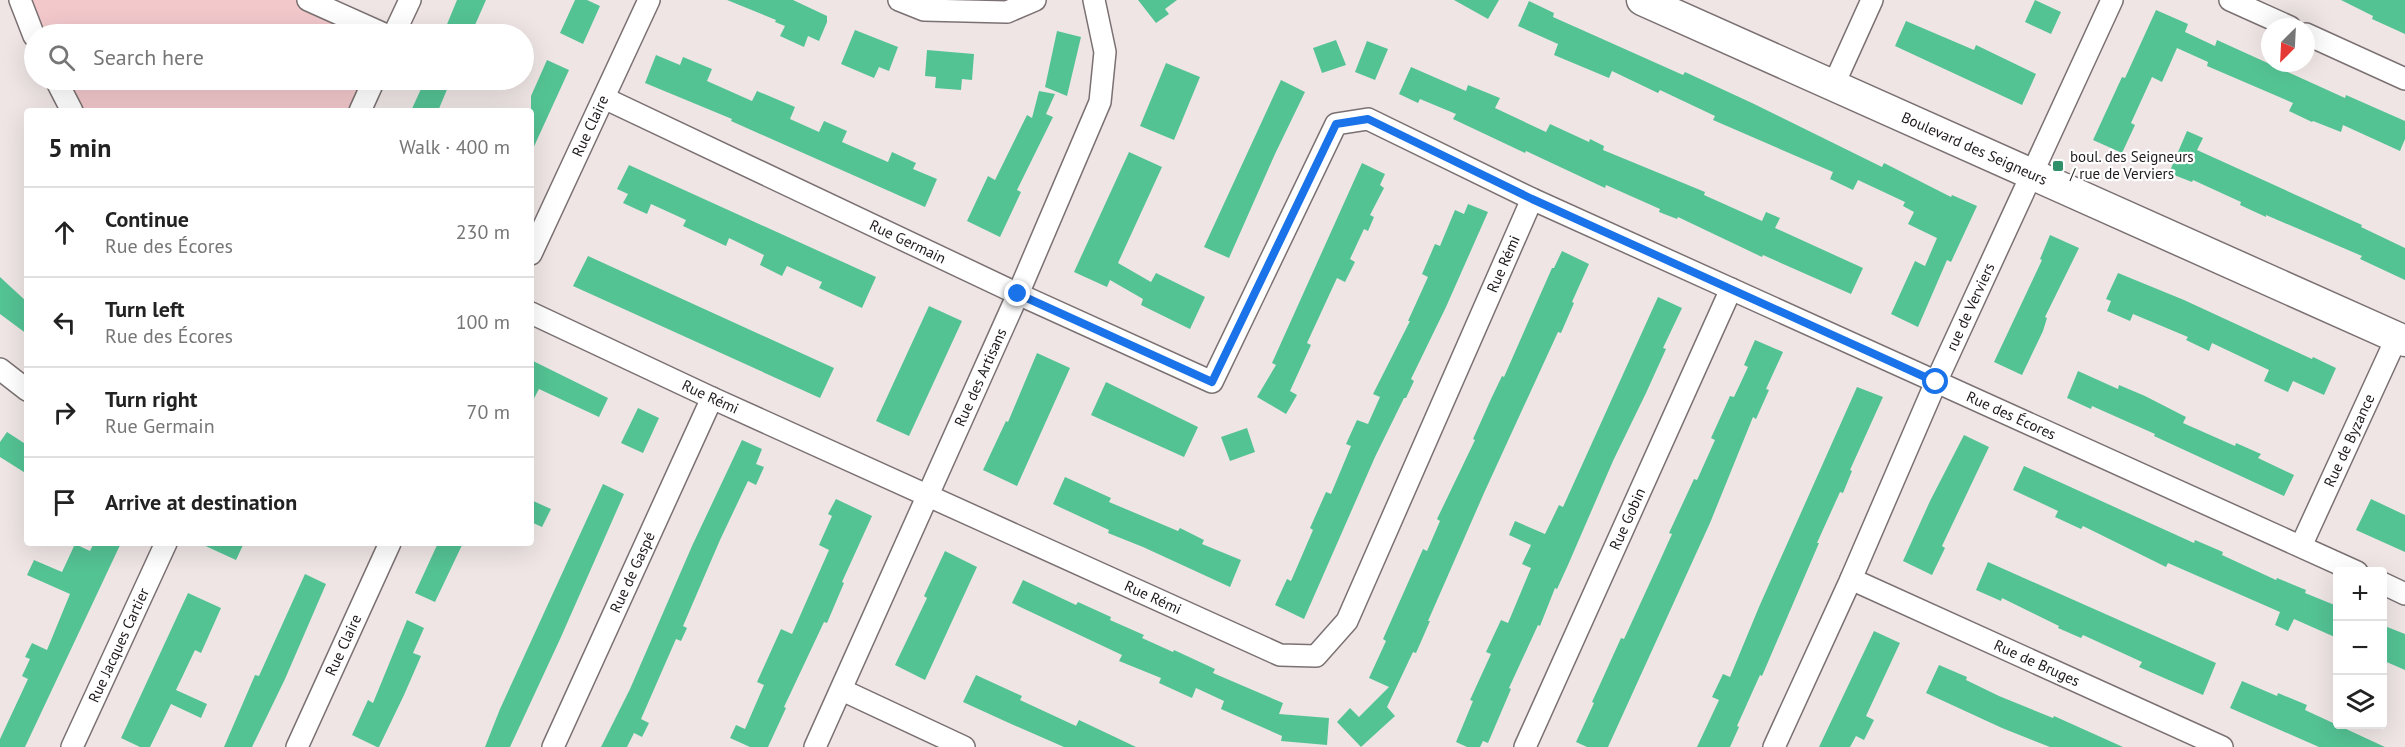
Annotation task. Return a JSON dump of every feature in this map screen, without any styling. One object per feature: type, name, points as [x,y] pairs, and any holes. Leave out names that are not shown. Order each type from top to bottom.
[{"type":"street","points":[[20,0],[29,24]]},
{"type":"street","points":[[308,0],[362,24]]},
{"type":"street","points":[[399,24],[410,0]]},
{"type":"street","name":"Rue Claire","points":[[534,248],[649,0]]},
{"type":"street","points":[[899,0],[924,10],[1007,12],[1035,0]]},
{"type":"street","name":"Rue des Artisans","points":[[815,747],[1018,294],[1100,102],[1106,52],[1094,0]]},
{"type":"street","name":"Boulevard des Seigneurs","points":[[1642,0],[2401,339]]},
{"type":"street","points":[[1834,84],[1872,0]]},
{"type":"street","name":"rue de Verviers","points":[[1774,747],[1851,579],[1936,382],[2112,0]]},
{"type":"street","points":[[2230,0],[2270,18]]},
{"type":"street","points":[[2315,38],[2405,79]]},
{"type":"street","points":[[61,90],[70,108]]},
{"type":"street","points":[[361,108],[369,90]]},
{"type":"street","name":"Rue Germain","points":[[604,98],[1018,294],[1212,382]]},
{"type":"street","name":"Rue des Écores","points":[[1212,382],[1336,124],[1368,119],[1532,199],[2346,567]]},
{"type":"street","name":"Rue Rémi","points":[[534,314],[712,398],[1280,655],[1316,656],[1347,621],[1532,199]]},
{"type":"street","name":"Rue Gobin","points":[[1525,747],[1731,289]]},
{"type":"street","name":"Rue de Byzance","points":[[2301,546],[2401,339]]},
{"type":"street","points":[[0,369],[24,388]]},
{"type":"street","name":"Rue de Gaspé","points":[[553,747],[712,398]]},
{"type":"street","name":"Rue Jacques Cartier","points":[[72,747],[165,546]]},
{"type":"street","name":"Rue Claire","points":[[297,747],[389,546]]},
{"type":"street","name":"Rue de Bruges","points":[[1851,579],[2222,747]]},
{"type":"street","points":[[2387,586],[2405,594]]},
{"type":"street","points":[[842,690],[964,747]]},
{"type":"shaded area","points":[[23,0],[308,0],[362,24],[34,24]]},
{"type":"shaded area","points":[[70,90],[369,90],[361,108],[82,108]]},
{"type":"building","points":[[457,0],[486,0],[475,24],[447,24]]},
{"type":"building","points":[[575,0],[587,0],[600,6],[583,44],[560,33]]},
{"type":"building","points":[[727,0],[793,0],[827,16],[827,22],[819,41],[808,36],[804,47],[780,36],[785,26],[775,22],[776,20]]},
{"type":"building","points":[[1138,0],[1177,0],[1165,9],[1169,14],[1156,23]]},
{"type":"building","points":[[1454,0],[1499,0],[1488,19]]},
{"type":"building","points":[[2035,0],[2061,12],[2051,34],[2025,22]]},
{"type":"building","points":[[2341,0],[2405,0],[2405,34],[2372,19],[2373,16]]},
{"type":"building","points":[[1529,1],[1554,13],[1553,17],[1683,75],[1685,72],[1882,167],[1884,163],[1951,197],[1952,195],[1977,206],[1951,262],[1947,260],[1918,327],[1891,314],[1915,261],[1925,266],[1937,238],[1908,224],[1914,212],[1903,206],[1905,202],[1858,180],[1853,190],[1830,179],[1833,172],[1713,120],[1715,116],[1660,90],[1658,93],[1612,71],[1609,78],[1554,55],[1558,44],[1518,26]]},
{"type":"building","points":[[2156,10],[2188,24],[2185,32],[2215,46],[2217,40],[2261,60],[2261,72],[2288,72],[2345,98],[2346,95],[2405,121],[2405,139],[2400,151],[2343,125],[2341,132],[2312,122],[2289,111],[2293,103],[2207,66],[2208,62],[2177,48],[2162,82],[2152,77],[2131,123],[2135,125],[2122,153],[2093,140],[2122,77],[2125,78]]},
{"type":"building","points":[[1906,21],[1974,50],[1976,45],[2036,74],[2022,105],[1895,46]]},
{"type":"building","points":[[855,30],[898,47],[889,71],[879,67],[874,78],[841,64]]},
{"type":"building","points":[[1057,31],[1081,37],[1067,96],[1045,87]]},
{"type":"building","points":[[1336,40],[1346,65],[1322,73],[1313,48]]},
{"type":"building","points":[[1367,41],[1388,49],[1375,80],[1355,72]]},
{"type":"building","points":[[927,50],[974,54],[972,80],[962,79],[961,90],[935,88],[936,77],[925,76]]},
{"type":"building","points":[[656,55],[680,65],[683,57],[712,69],[707,81],[752,101],[757,91],[795,107],[790,119],[819,132],[824,121],[847,131],[842,142],[888,162],[892,152],[916,163],[913,169],[937,179],[925,207],[731,121],[732,119],[645,83]]},
{"type":"building","points":[[547,60],[569,70],[534,146],[534,108],[531,108],[531,96]]},
{"type":"building","points":[[1166,63],[1200,77],[1174,140],[1140,126]]},
{"type":"building","points":[[1411,67],[1466,91],[1468,85],[1500,98],[1495,108],[1546,132],[1550,124],[1589,142],[1590,139],[1604,146],[1603,150],[1705,192],[1704,195],[1762,221],[1766,212],[1780,218],[1775,228],[1863,268],[1851,294],[1763,255],[1762,257],[1678,217],[1677,219],[1659,212],[1660,209],[1606,185],[1605,188],[1526,151],[1525,153],[1453,119],[1456,114],[1420,99],[1418,103],[1399,94]]},
{"type":"building","points":[[1281,80],[1305,92],[1229,258],[1204,247]]},
{"type":"building","points":[[420,90],[447,90],[439,108],[412,108]]},
{"type":"building","points":[[1039,91],[1055,94],[1046,114],[1053,117],[1017,190],[1021,192],[1000,237],[967,221],[988,176],[995,180],[1027,115],[1032,118]]},
{"type":"building","points":[[2187,131],[2203,138],[2197,150],[2362,225],[2361,227],[2405,248],[2405,280],[2360,259],[2362,256],[2266,215],[2266,217],[2240,205],[2241,202],[2193,180],[2192,182],[2169,173]]},
{"type":"building","points":[[1129,152],[1162,167],[1118,263],[1151,282],[1156,273],[1205,297],[1190,329],[1141,305],[1143,299],[1110,280],[1107,287],[1074,272]]},
{"type":"building","points":[[1362,163],[1385,174],[1380,185],[1384,188],[1370,215],[1374,217],[1368,231],[1364,229],[1350,259],[1355,262],[1345,282],[1337,278],[1307,343],[1311,345],[1290,391],[1297,395],[1286,414],[1257,397],[1276,365],[1272,363]]},
{"type":"building","points":[[629,165],[876,277],[862,308],[819,288],[822,282],[787,266],[782,276],[760,265],[764,255],[729,238],[726,246],[683,226],[686,220],[651,204],[647,214],[623,203],[628,194],[617,189]]},
{"type":"building","points":[[1468,204],[1488,212],[1411,379],[1414,381],[1375,457],[1304,619],[1275,605],[1287,579],[1291,581],[1313,530],[1310,528],[1326,492],[1331,494],[1351,446],[1346,444],[1357,420],[1368,424],[1380,397],[1373,394],[1410,321],[1408,321],[1428,277],[1422,274],[1435,244],[1440,246],[1455,210],[1464,214]]},
{"type":"building","points":[[2050,235],[2079,248],[2045,317],[2047,318],[2043,331],[2022,375],[1994,362],[2042,260],[2040,259]]},
{"type":"building","points":[[1562,251],[1589,264],[1572,302],[1574,303],[1561,333],[1558,332],[1484,493],[1416,653],[1413,652],[1387,707],[1395,716],[1361,747],[1337,722],[1350,708],[1359,717],[1389,687],[1369,678],[1386,641],[1383,639],[1423,549],[1427,551],[1440,521],[1437,519],[1475,440],[1473,439],[1491,399],[1502,376],[1504,377],[1552,268]]},
{"type":"building","points":[[588,256],[834,368],[820,398],[573,286]]},
{"type":"building","points":[[2118,273],[2336,368],[2324,395],[2293,381],[2288,392],[2264,381],[2269,370],[2212,343],[2209,351],[2186,340],[2188,337],[2133,314],[2130,321],[2107,311],[2111,301],[2106,299]]},
{"type":"building","points":[[0,277],[24,299],[24,332],[0,314]]},
{"type":"building","points":[[1658,297],[1682,308],[1663,348],[1666,349],[1613,461],[1557,589],[1555,588],[1540,626],[1538,625],[1509,688],[1511,689],[1488,743],[1483,741],[1480,747],[1467,747],[1456,742],[1473,701],[1470,700],[1491,654],[1486,652],[1501,620],[1508,623],[1531,568],[1522,564],[1531,545],[1509,535],[1515,521],[1545,534],[1559,505],[1563,507]]},
{"type":"building","points":[[929,306],[962,321],[909,436],[876,421]]},
{"type":"building","points":[[1755,340],[1783,352],[1766,389],[1769,390],[1756,419],[1753,417],[1710,523],[1608,747],[1587,747],[1576,742],[1594,703],[1592,702],[1658,565],[1672,534],[1669,533],[1694,479],[1697,480],[1715,440],[1711,438],[1730,396],[1734,397],[1748,367],[1744,365]]},
{"type":"building","points":[[1037,353],[1070,368],[1017,486],[983,470],[1006,421],[1008,422]]},
{"type":"building","points":[[534,361],[608,398],[599,417],[539,389],[534,398]]},
{"type":"building","points":[[2078,371],[2118,389],[2119,385],[2145,396],[2186,417],[2183,423],[2235,446],[2236,443],[2261,454],[2258,458],[2294,475],[2284,496],[2154,436],[2155,434],[2092,406],[2091,409],[2067,398]]},
{"type":"building","points":[[1106,382],[1198,427],[1184,457],[1091,415]]},
{"type":"building","points":[[1857,387],[1883,397],[1850,470],[1852,471],[1843,493],[1840,492],[1817,543],[1819,543],[1762,676],[1760,675],[1737,726],[1739,727],[1730,747],[1697,747],[1719,700],[1712,697],[1723,674],[1730,677]]},
{"type":"building","points":[[638,408],[659,418],[643,453],[621,443]]},
{"type":"building","points":[[1247,428],[1255,452],[1230,461],[1221,437]]},
{"type":"building","points":[[7,432],[24,443],[24,472],[0,457],[0,442]]},
{"type":"building","points":[[1964,435],[1989,447],[1942,546],[1945,548],[1932,575],[1903,561],[1930,501]]},
{"type":"building","points":[[742,440],[762,449],[756,464],[764,467],[756,485],[748,481],[720,540],[683,626],[687,628],[681,641],[676,639],[641,719],[649,723],[642,737],[634,733],[627,747],[601,747],[630,689],[692,546]]},
{"type":"building","points":[[2024,466],[2194,543],[2195,540],[2223,552],[2222,555],[2276,580],[2277,578],[2306,590],[2305,593],[2333,604],[2333,636],[2294,619],[2288,631],[2275,625],[2280,612],[2168,563],[2166,567],[2083,526],[2081,529],[2055,517],[2058,511],[2013,490]]},
{"type":"building","points":[[1065,477],[1111,498],[1109,502],[1178,531],[1180,528],[1204,540],[1202,544],[1241,560],[1230,587],[1108,533],[1109,530],[1053,504]]},
{"type":"building","points":[[603,484],[624,494],[561,637],[510,747],[485,747],[500,709]]},
{"type":"building","points":[[836,499],[872,516],[842,582],[844,583],[827,623],[824,622],[768,747],[750,747],[730,738],[736,725],[745,729],[764,685],[757,682],[781,629],[792,634],[829,550],[819,545],[832,516],[828,514]]},
{"type":"building","points":[[2371,499],[2405,515],[2405,552],[2356,530]]},
{"type":"building","points":[[534,501],[551,509],[542,527],[534,523]]},
{"type":"building","points":[[74,546],[90,551],[92,546],[120,546],[25,747],[0,747],[0,739],[28,679],[22,676],[30,659],[25,657],[32,643],[47,650],[70,594],[27,575],[34,560],[62,572]]},
{"type":"building","points":[[206,546],[243,546],[236,560]]},
{"type":"building","points":[[437,546],[462,546],[435,602],[415,593]]},
{"type":"building","points":[[945,551],[977,567],[925,680],[895,665],[927,598],[924,596]]},
{"type":"building","points":[[1988,562],[2216,663],[2203,695],[2139,667],[2142,662],[2083,635],[2081,638],[2058,628],[2059,626],[2002,598],[2001,601],[1976,590]]},
{"type":"building","points":[[305,574],[326,584],[285,679],[252,747],[224,747],[255,675],[259,676]]},
{"type":"building","points":[[1023,580],[1076,605],[1078,602],[1111,617],[1110,620],[1144,635],[1142,638],[1173,652],[1174,650],[1215,669],[1213,673],[1283,703],[1279,714],[1329,718],[1327,745],[1281,741],[1282,736],[1221,709],[1224,701],[1196,688],[1192,698],[1159,683],[1161,678],[1119,661],[1122,655],[1012,603]]},
{"type":"building","points":[[188,593],[221,608],[201,653],[195,650],[176,690],[207,704],[201,718],[171,704],[150,747],[140,747],[121,738]]},
{"type":"building","points":[[407,620],[424,628],[413,653],[421,656],[379,747],[377,747],[352,735],[368,700],[373,703]]},
{"type":"building","points":[[2387,627],[2405,634],[2405,670],[2387,662]]},
{"type":"building","points":[[1874,631],[1900,643],[1866,716],[1874,720],[1864,740],[1856,736],[1850,747],[1819,747]]},
{"type":"building","points":[[1939,665],[1967,677],[1966,680],[1999,696],[2053,718],[2054,716],[2123,747],[2050,747],[2002,728],[1926,693]]},
{"type":"building","points":[[976,675],[1022,696],[1020,700],[1076,726],[1079,720],[1136,747],[1064,747],[1009,723],[963,702]]},
{"type":"building","points":[[2242,681],[2277,696],[2278,693],[2307,705],[2305,710],[2333,723],[2333,729],[2346,729],[2385,747],[2319,747],[2230,708]]},
{"type":"place","name":"boul. des Seigneurs / rue de Verviers","points":[[2058,166]]},
{"type":"route","points":[[1018,294],[1212,382],[1336,124],[1368,119],[1532,199],[1936,382]]}]
